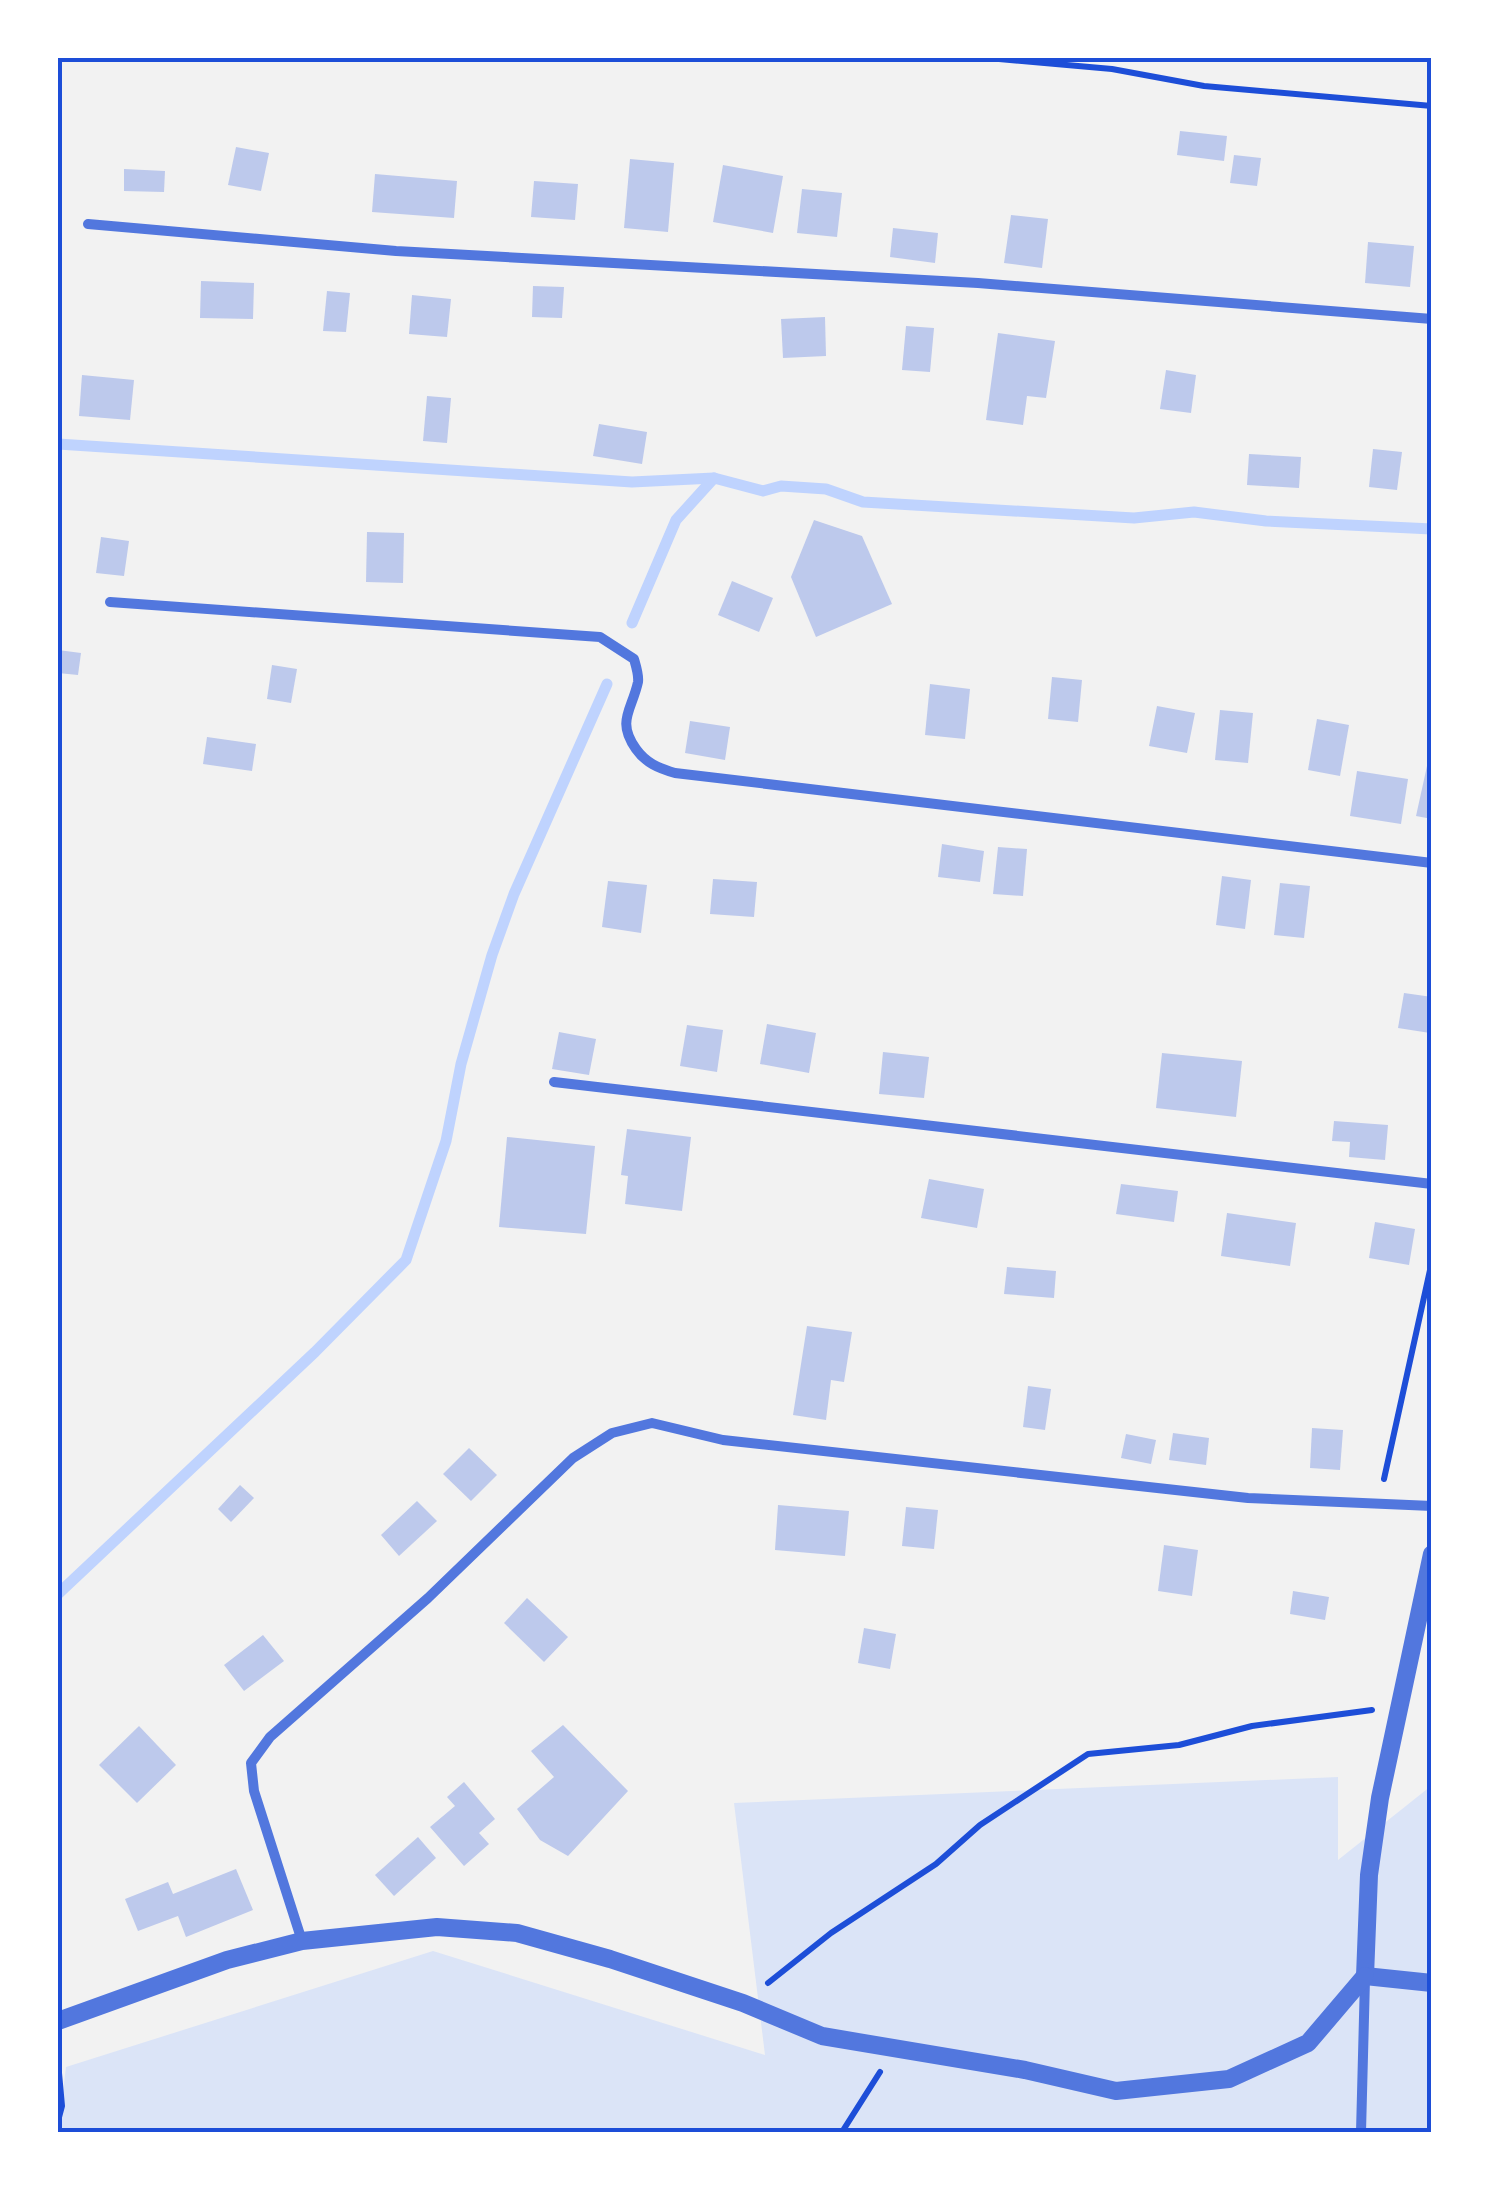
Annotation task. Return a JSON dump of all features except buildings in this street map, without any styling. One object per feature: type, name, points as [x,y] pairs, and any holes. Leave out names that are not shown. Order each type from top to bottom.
[{"type":"street","points":[[88,224],[396,251],[978,283],[1432,320]]},
{"type":"street","points":[[110,602],[600,636],[634,659],[638,680],[628,705],[626,735],[641,756],[656,768],[1432,864]]},
{"type":"street","points":[[554,1082],[1432,1184]]},
{"type":"street","points":[[302,1941],[254,1791],[251,1763],[270,1737],[428,1598],[574,1458],[612,1433],[652,1423],[723,1440],[1248,1498],[1432,1506]]},
{"type":"street","points":[[1361,2132],[1369,1875],[1398,1707],[1432,1554]]},
{"type":"street","points":[[58,2021],[227,1960],[302,1941],[437,1928],[516,1933],[743,2003],[822,2036],[1026,2070],[1116,2092],[1229,2079],[1308,2043],[1365,1976]]},
{"type":"street","points":[[1365,1976],[1432,1982]]},
{"type":"path","points":[[988,58],[1112,69],[1204,86],[1432,106]]},
{"type":"path","points":[[1379,1502],[1432,1261]]},
{"type":"path","points":[[743,2003],[831,1933],[936,1864],[980,1825],[1088,1754],[1179,1745],[1252,1726],[1398,1707]]},
{"type":"path","points":[[842,2132],[894,2050]]},
{"type":"path","points":[[58,2062],[62,2106],[58,2122]]},
{"type":"shaded area","points":[[1338,1777],[1338,1860],[1431,1786],[1431,2132],[58,2132],[66,2067],[433,1951],[765,2055],[734,1803]]},
{"type":"waterway","points":[[58,444],[632,482],[714,478],[763,491],[781,486],[826,489],[863,502],[1134,518],[1194,512],[1266,521],[1432,529]]},
{"type":"waterway","points":[[632,623],[676,520],[714,478]]},
{"type":"waterway","points":[[58,1594],[315,1352],[406,1260],[446,1141],[461,1064],[492,955],[514,894],[607,684]]}]
